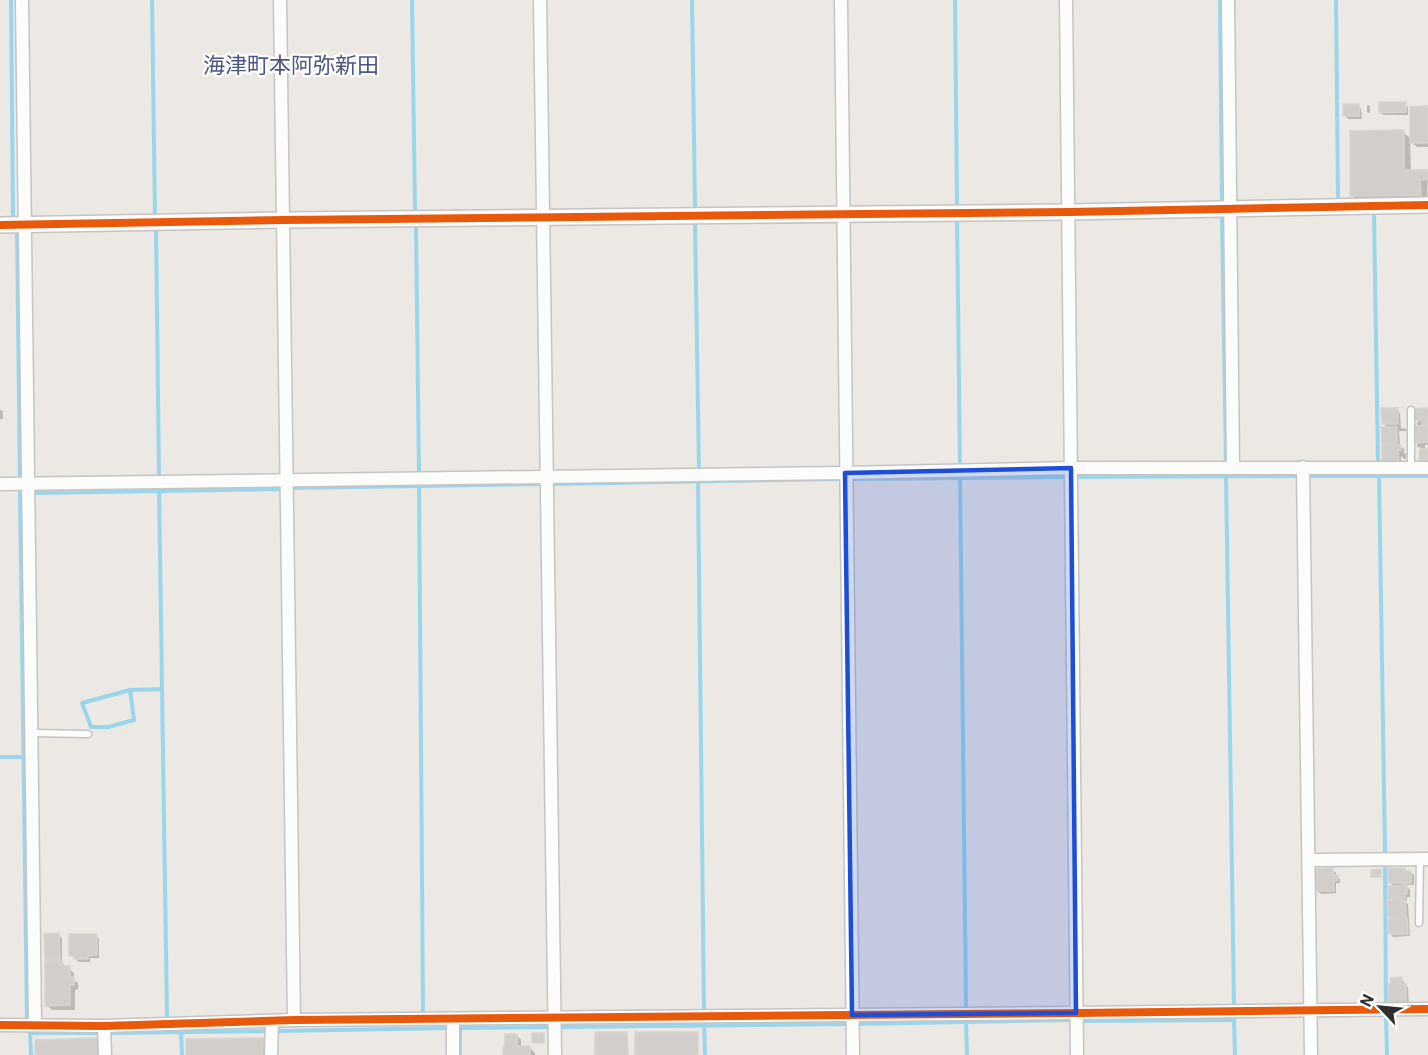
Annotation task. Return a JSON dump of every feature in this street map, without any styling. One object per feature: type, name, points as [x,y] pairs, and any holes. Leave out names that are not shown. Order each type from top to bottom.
[{"type":"street","points":[[22,0],[35,1025]]},
{"type":"street","points":[[280,0],[294,1020]]},
{"type":"street","points":[[540,0],[555,1055]]},
{"type":"street","points":[[841,0],[853,1055]]},
{"type":"street","points":[[1066,0],[1077,1055]]},
{"type":"street","points":[[1227,0],[1233,467]]},
{"type":"street","points":[[0,225],[1069,212],[1428,205]]},
{"type":"street","points":[[1303,467],[1311,1055]]},
{"type":"street","points":[[0,484],[1071,468],[1428,468]]},
{"type":"street","points":[[1309,860],[1424,859]]},
{"type":"street","points":[[0,1025],[104,1026],[294,1020],[1428,1008]]},
{"type":"street","points":[[453,1019],[453,1055]]},
{"type":"street","points":[[271,1055],[272,1021]]},
{"type":"street","points":[[104,1026],[105,1055]]},
{"type":"lane","points":[[1411,410],[1411,468]]},
{"type":"lane","points":[[32,733],[88,734]]},
{"type":"lane","points":[[1419,923],[1424,859]]},
{"type":"highlighted area","points":[[1071,468],[1076,1013],[852,1015],[845,473]]},
{"type":"building","points":[[1379,102],[1406,102],[1406,112],[1379,113]]},
{"type":"building","points":[[1343,104],[1359,104],[1359,116],[1343,116]]},
{"type":"building","points":[[1428,106],[1428,143],[1410,143],[1410,107]]},
{"type":"building","points":[[1404,130],[1404,170],[1428,170],[1428,179],[1420,180],[1421,195],[1350,196],[1350,131]]},
{"type":"building","points":[[1381,408],[1398,408],[1398,424],[1382,424]]},
{"type":"building","points":[[1428,408],[1428,425],[1422,425],[1422,420],[1415,420],[1415,409]]},
{"type":"building","points":[[1415,426],[1428,426],[1428,442],[1416,443]]},
{"type":"building","points":[[1381,427],[1397,427],[1397,443],[1382,444]]},
{"type":"building","points":[[1382,445],[1401,445],[1401,450],[1398,450],[1399,461],[1382,461]]},
{"type":"building","points":[[1428,448],[1428,460],[1419,460],[1420,449]]},
{"type":"building","points":[[1333,868],[1333,875],[1338,875],[1338,880],[1334,881],[1334,891],[1316,891],[1316,869]]},
{"type":"building","points":[[1388,868],[1405,868],[1405,871],[1411,871],[1411,883],[1388,883]]},
{"type":"building","points":[[1381,869],[1381,877],[1371,877],[1371,870]]},
{"type":"building","points":[[1407,885],[1405,898],[1388,899],[1388,886]]},
{"type":"building","points":[[1387,900],[1405,900],[1406,917],[1388,917]]},
{"type":"building","points":[[1407,918],[1408,934],[1388,934],[1388,919]]},
{"type":"building","points":[[59,933],[60,960],[45,960],[44,934]]},
{"type":"building","points":[[69,934],[97,934],[97,955],[88,956],[88,959],[74,959],[74,956],[69,956]]},
{"type":"building","points":[[45,961],[62,961],[62,966],[70,966],[70,977],[74,977],[74,985],[70,985],[70,1005],[45,1006]]},
{"type":"building","points":[[1402,977],[1402,984],[1406,984],[1406,1003],[1389,1003],[1390,978]]},
{"type":"building","points":[[595,1032],[627,1032],[628,1055],[595,1055]]},
{"type":"building","points":[[635,1032],[698,1032],[698,1055],[635,1055]]},
{"type":"building","points":[[532,1033],[544,1033],[544,1043],[532,1043]]},
{"type":"building","points":[[505,1034],[517,1034],[517,1046],[530,1046],[530,1055],[503,1055]]},
{"type":"building","points":[[99,1038],[100,1055],[35,1055],[35,1040]]},
{"type":"building","points":[[266,1038],[267,1055],[186,1055],[186,1039]]},
{"type":"waterway","points":[[11,0],[13,215]]},
{"type":"waterway","points":[[152,0],[155,214]]},
{"type":"waterway","points":[[412,0],[415,211]]},
{"type":"waterway","points":[[692,0],[695,208]]},
{"type":"waterway","points":[[955,0],[957,203]]},
{"type":"waterway","points":[[1220,0],[1222,200]]},
{"type":"waterway","points":[[1336,0],[1338,197]]},
{"type":"waterway","points":[[1374,216],[1378,462]]},
{"type":"waterway","points":[[1222,217],[1226,463]]},
{"type":"waterway","points":[[957,219],[960,466]]},
{"type":"waterway","points":[[695,223],[699,470]]},
{"type":"waterway","points":[[416,227],[419,473]]},
{"type":"waterway","points":[[156,230],[159,477]]},
{"type":"waterway","points":[[17,231],[20,478]]},
{"type":"waterway","points":[[1379,473],[1385,853]]},
{"type":"waterway","points":[[1226,474],[1234,1005]]},
{"type":"waterway","points":[[960,475],[966,1008]]},
{"type":"waterway","points":[[1075,477],[1299,476]]},
{"type":"waterway","points":[[1311,476],[1428,476]]},
{"type":"waterway","points":[[851,479],[1065,477]]},
{"type":"waterway","points":[[553,484],[841,479]]},
{"type":"waterway","points":[[698,482],[704,1011]]},
{"type":"waterway","points":[[419,484],[423,1012]]},
{"type":"waterway","points":[[295,488],[542,484]]},
{"type":"waterway","points":[[159,488],[167,1018]]},
{"type":"waterway","points":[[34,493],[281,489]]},
{"type":"waterway","points":[[20,490],[27,1020]]},
{"type":"waterway","points":[[130,690],[134,720],[108,727],[91,727],[82,703],[130,690],[162,689]]},
{"type":"waterway","points":[[0,757],[23,757]]},
{"type":"waterway","points":[[1385,868],[1386,1004]]},
{"type":"waterway","points":[[1386,1015],[1387,1055]]},
{"type":"waterway","points":[[1083,1021],[1234,1020],[1235,1016]]},
{"type":"waterway","points":[[858,1024],[1070,1020]]},
{"type":"waterway","points":[[1234,1020],[1235,1055]]},
{"type":"waterway","points":[[966,1022],[967,1055]]},
{"type":"waterway","points":[[704,1023],[705,1055]]},
{"type":"waterway","points":[[560,1027],[848,1024]]},
{"type":"waterway","points":[[458,1028],[548,1027]]},
{"type":"waterway","points":[[279,1031],[447,1028]]},
{"type":"waterway","points":[[460,1028],[460,1055]]},
{"type":"waterway","points":[[111,1033],[267,1031]]},
{"type":"waterway","points":[[30,1032],[31,1055]]},
{"type":"waterway","points":[[181,1032],[182,1055]]},
{"type":"waterway","points":[[30,1033],[101,1033]]},
{"type":"cycle path","points":[[0,225],[1069,212],[1428,205]]},
{"type":"cycle path","points":[[0,1025],[104,1026],[294,1020],[1428,1009]]},
{"type":"district","name":"海津町本阿弥新田","points":[[291,65]]}]
